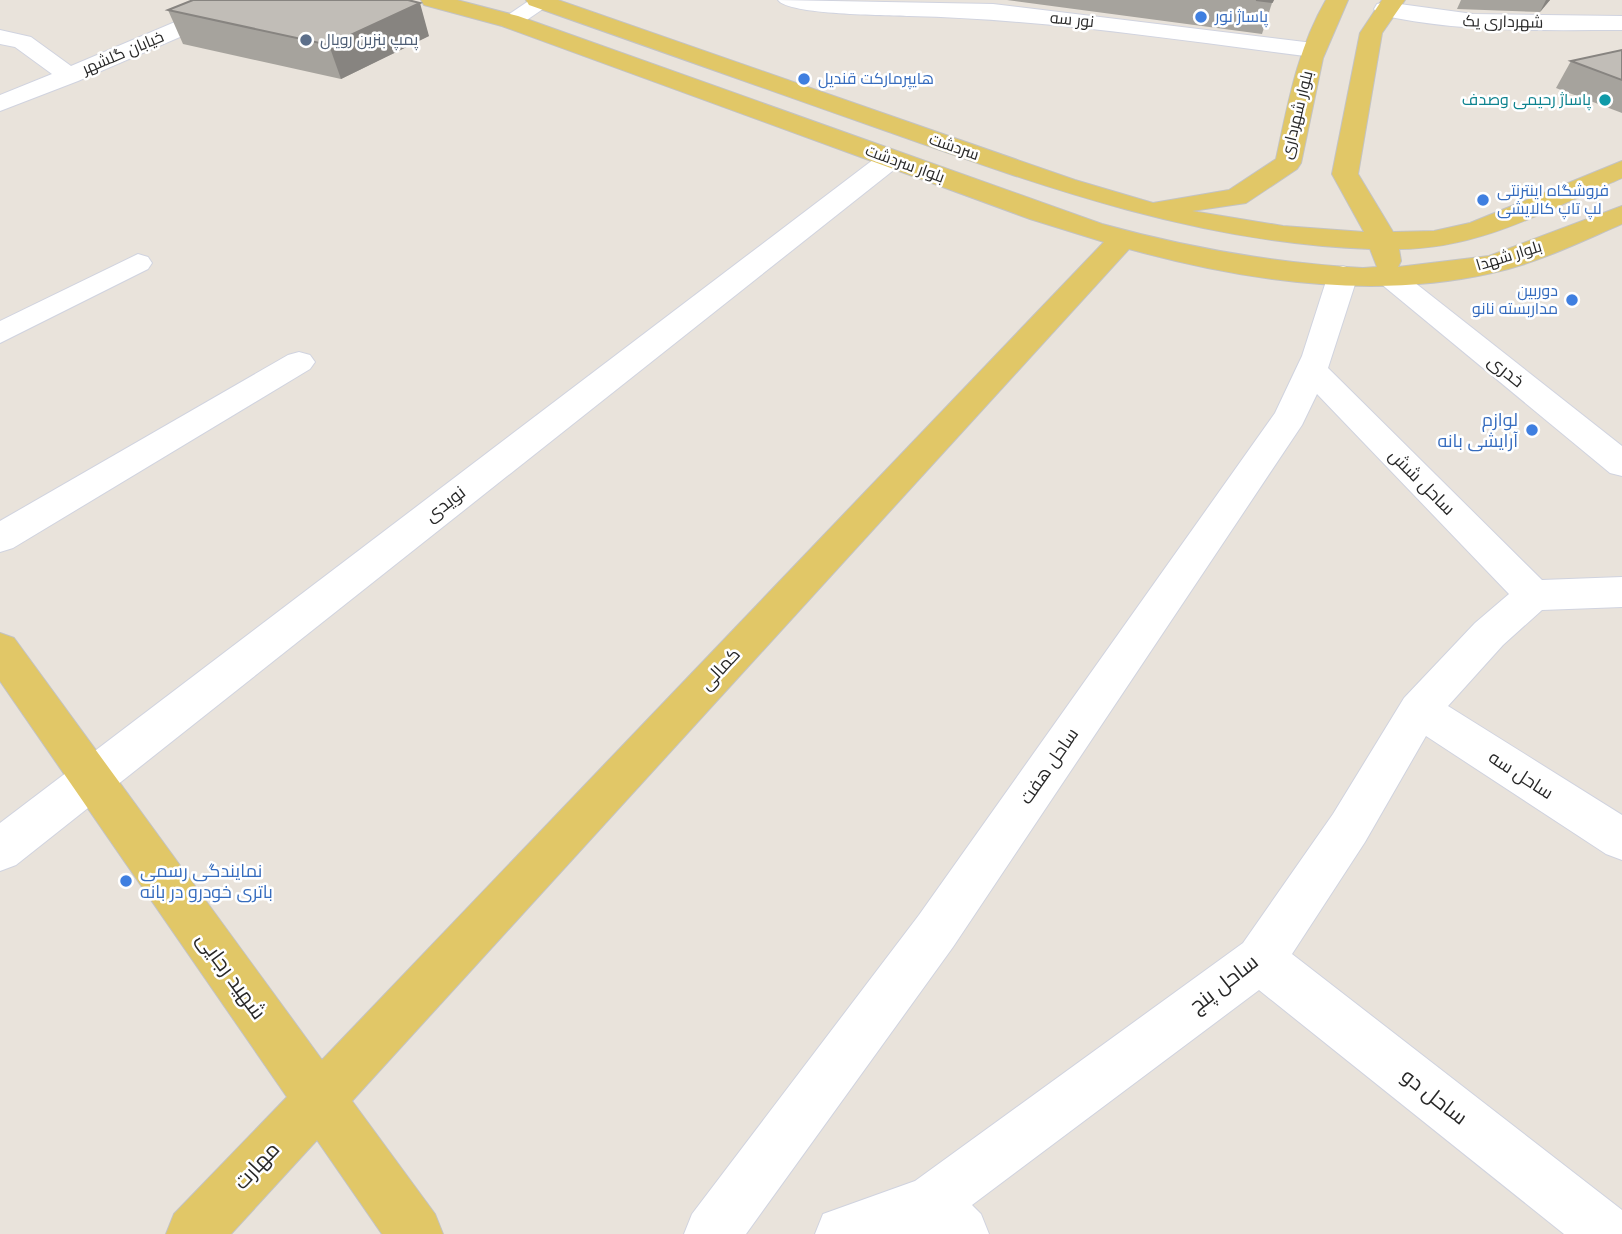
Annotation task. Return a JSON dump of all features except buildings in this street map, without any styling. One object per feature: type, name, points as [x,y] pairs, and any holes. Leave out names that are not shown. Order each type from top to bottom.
[{"type":"main road","name":"بلوار سردشت","points":[[432,0],[510,21],[891,159],[1130,225],[1213,261],[1343,275],[1390,276]]},
{"type":"main road","name":"بلوار شهرداری","points":[[1130,225],[1236,197],[1316,171],[1313,50],[1324,11],[1337,0]]},
{"type":"main road","name":"سردشت","points":[[541,1],[1130,225],[1246,231],[1301,238],[1383,240]]},
{"type":"main road","points":[[1390,5],[1371,33],[1364,59],[1316,171],[1383,240],[1390,276]]},
{"type":"main road","name":"بلوار شهدا","points":[[1383,240],[1425,241],[1496,224],[1622,169]]},
{"type":"main road","name":"بلوار شهدا","points":[[1390,276],[1474,268],[1525,253],[1622,214]]},
{"type":"main road","name":"کمالی","points":[[320,1099],[1130,225]]},
{"type":"main road","name":"شهید رجایی","points":[[0,649],[415,1234]]},
{"type":"main road","name":"مهارت","points":[[194,1234],[320,1099]]},
{"type":"street","name":"خیابان گلشهر","points":[[0,104],[246,0]]},
{"type":"street","name":"نور سه","points":[[789,0],[991,6],[1313,50]]},
{"type":"street","points":[[510,21],[541,1]]},
{"type":"street","name":"شهرداری یک","points":[[1390,5],[1426,18],[1475,22],[1622,23]]},
{"type":"street","points":[[0,37],[23,42],[70,76]]},
{"type":"street","name":"نویدی","points":[[0,850],[891,159]]},
{"type":"street","points":[[0,333],[138,263]]},
{"type":"street","name":"ساحل هفت","points":[[712,1234],[936,931],[1290,417],[1311,369],[1343,275]]},
{"type":"street","name":"خدری","points":[[1390,276],[1622,464]]},
{"type":"street","points":[[0,538],[299,362]]},
{"type":"street","name":"ساحل شش","points":[[1311,369],[1534,595]]},
{"type":"street","points":[[1534,595],[1622,592]]},
{"type":"street","name":"ساحل پنج","points":[[843,1234],[946,1218],[1260,960],[1349,828],[1419,710],[1489,634],[1534,595]]},
{"type":"street","name":"ساحل سه","points":[[1419,710],[1622,839]]},
{"type":"street","name":"ساحل دو","points":[[1260,960],[1608,1234]]},
{"type":"place","name":"پاساژ نور","points":[[1201,17]]},
{"type":"place","name":"پمپ بنزین رویال","points":[[306,40]]},
{"type":"place","name":"هایپرمارکت قندیل","points":[[804,79]]},
{"type":"place","name":"پاساژ رحیمی وصدف","points":[[1605,100]]},
{"type":"place","name":"فروشگاه اینترنتی لپ تاپ کالایشی","points":[[1483,200]]},
{"type":"place","name":"دوربین مداربسته نانو","points":[[1572,300]]},
{"type":"place","name":"لوازم آرایشی بانه","points":[[1532,430]]},
{"type":"place","name":"نمایندگی رسمی باتری خودرو در بانه","points":[[126,881]]}]
